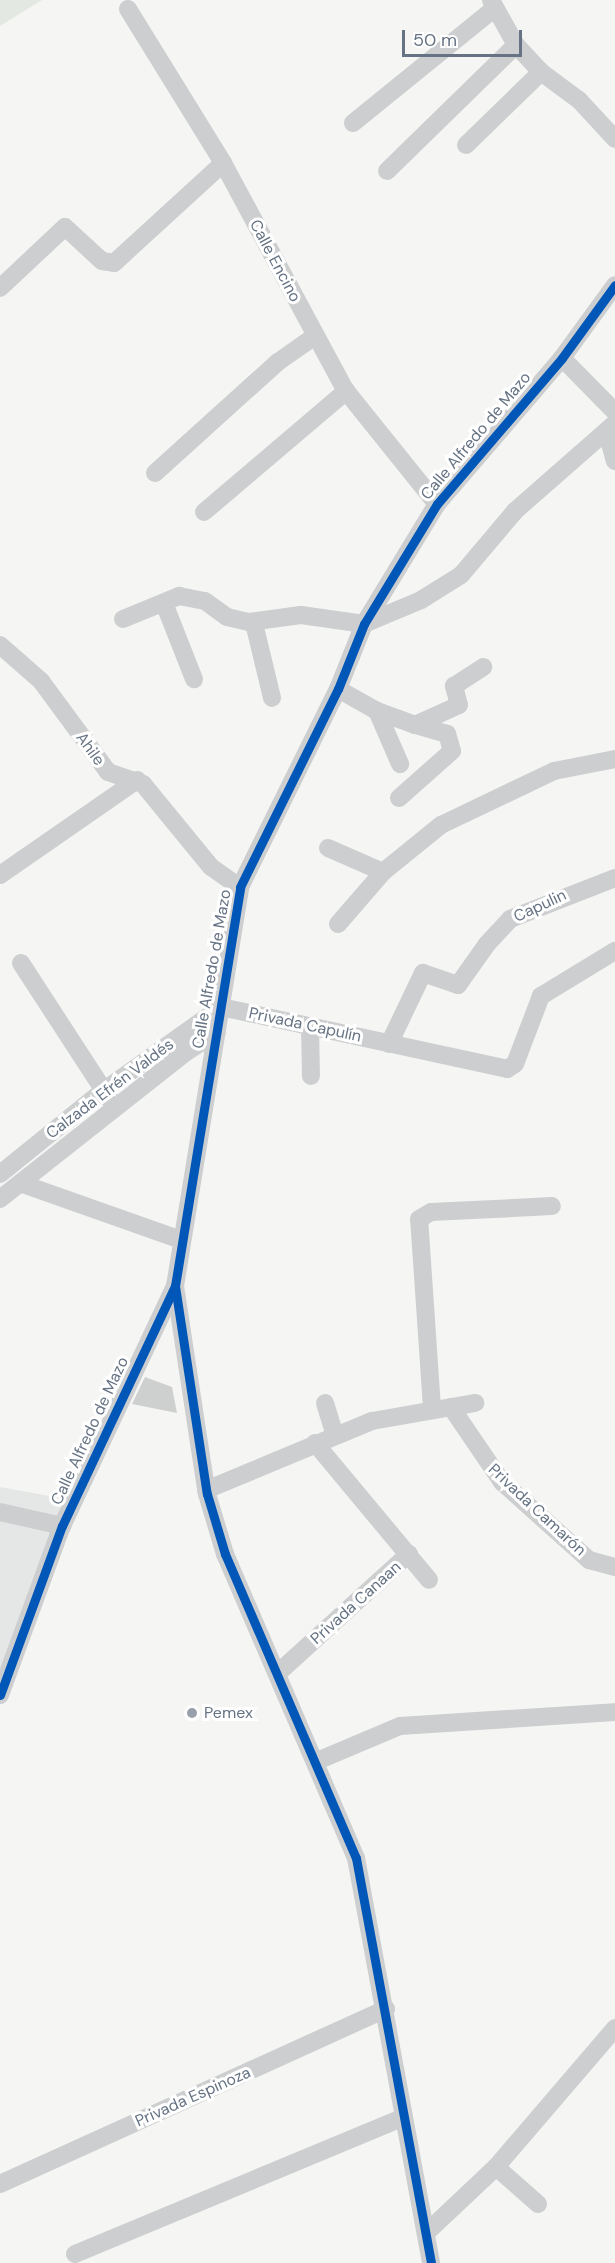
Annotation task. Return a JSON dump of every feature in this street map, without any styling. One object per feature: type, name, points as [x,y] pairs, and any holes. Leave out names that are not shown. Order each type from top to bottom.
[{"type":"street","points":[[353,123],[493,5],[516,45],[541,72],[568,90],[615,139]]},
{"type":"street","name":"Calle Encino","points":[[128,9],[223,163],[346,392],[437,504]]},
{"type":"street","points":[[387,171],[516,45]]},
{"type":"street","points":[[466,145],[541,72]]},
{"type":"street","points":[[0,288],[65,228],[102,261],[114,264],[223,163]]},
{"type":"street","name":"Calle Alfredo de Mazo","points":[[0,1695],[62,1526],[175,1286],[240,887],[338,689],[364,624],[437,504],[562,358],[615,285]]},
{"type":"street","points":[[156,473],[278,362],[315,336]]},
{"type":"street","points":[[562,358],[615,412]]},
{"type":"street","points":[[204,512],[346,392]]},
{"type":"street","points":[[611,428],[615,461]]},
{"type":"street","points":[[123,619],[179,596],[201,600],[227,617],[254,623],[301,615],[364,624],[421,600],[461,575],[515,511],[611,428]]},
{"type":"street","points":[[164,603],[194,679]]},
{"type":"street","points":[[254,623],[272,698]]},
{"type":"street","name":"Ahile","points":[[0,645],[44,685],[108,772],[137,780]]},
{"type":"street","points":[[415,725],[458,705],[454,686],[483,668]]},
{"type":"street","points":[[338,689],[377,711],[447,734],[452,751],[399,798]]},
{"type":"street","points":[[377,711],[400,764]]},
{"type":"street","points":[[338,924],[383,872],[441,825],[501,794],[554,771],[615,759]]},
{"type":"street","points":[[0,875],[137,780],[211,867],[240,887]]},
{"type":"street","points":[[328,848],[383,872]]},
{"type":"street","name":"Capulin","points":[[389,1044],[421,974],[427,972],[458,986],[487,944],[510,919],[615,878]]},
{"type":"street","name":"Privada Capulín","points":[[221,1007],[512,1068],[541,996],[615,951]]},
{"type":"street","points":[[21,963],[115,1107]]},
{"type":"street","name":"Calzada Efrén Valdés","points":[[0,1174],[104,1091],[221,1007]]},
{"type":"street","points":[[310,1026],[311,1076]]},
{"type":"street","name":"Calzada Efrén Valdés","points":[[0,1199],[115,1107],[216,1033]]},
{"type":"street","points":[[20,1183],[181,1240]]},
{"type":"street","points":[[432,1408],[419,1219],[431,1212],[552,1206]]},
{"type":"street","points":[[175,1286],[206,1490],[228,1562],[317,1761],[356,1858],[386,2009],[431,2263]]},
{"type":"street","points":[[326,1403],[335,1435]]},
{"type":"street","points":[[206,1490],[372,1421],[432,1408],[475,1403]]},
{"type":"street","name":"Privada Camarón","points":[[451,1407],[502,1482],[589,1560],[615,1567]]},
{"type":"street","points":[[315,1443],[409,1554]]},
{"type":"street","points":[[0,1512],[62,1526]]},
{"type":"street","name":"Privada Canaan","points":[[278,1673],[409,1554],[429,1580]]},
{"type":"street","points":[[317,1761],[400,1726],[615,1712]]},
{"type":"street","name":"Privada Espinoza","points":[[0,2184],[386,2009]]},
{"type":"street","points":[[426,2233],[496,2167],[615,2028]]},
{"type":"street","points":[[75,2254],[404,2117]]},
{"type":"street","points":[[496,2167],[538,2204]]},
{"type":"shaded area","points":[[0,0],[42,0],[0,26]]},
{"type":"shaded area","points":[[0,1487],[66,1499],[0,1676]]},
{"type":"building","points":[[145,1377],[172,1387],[177,1413],[132,1404]]},
{"type":"cycle path","points":[[0,1695],[62,1526],[175,1286],[240,887],[338,689],[364,624],[437,504],[562,358],[615,285]]},
{"type":"cycle path","points":[[175,1286],[207,1494],[225,1554],[356,1858],[431,2263]]},
{"type":"place","name":"Pemex","points":[[192,1713]]}]
